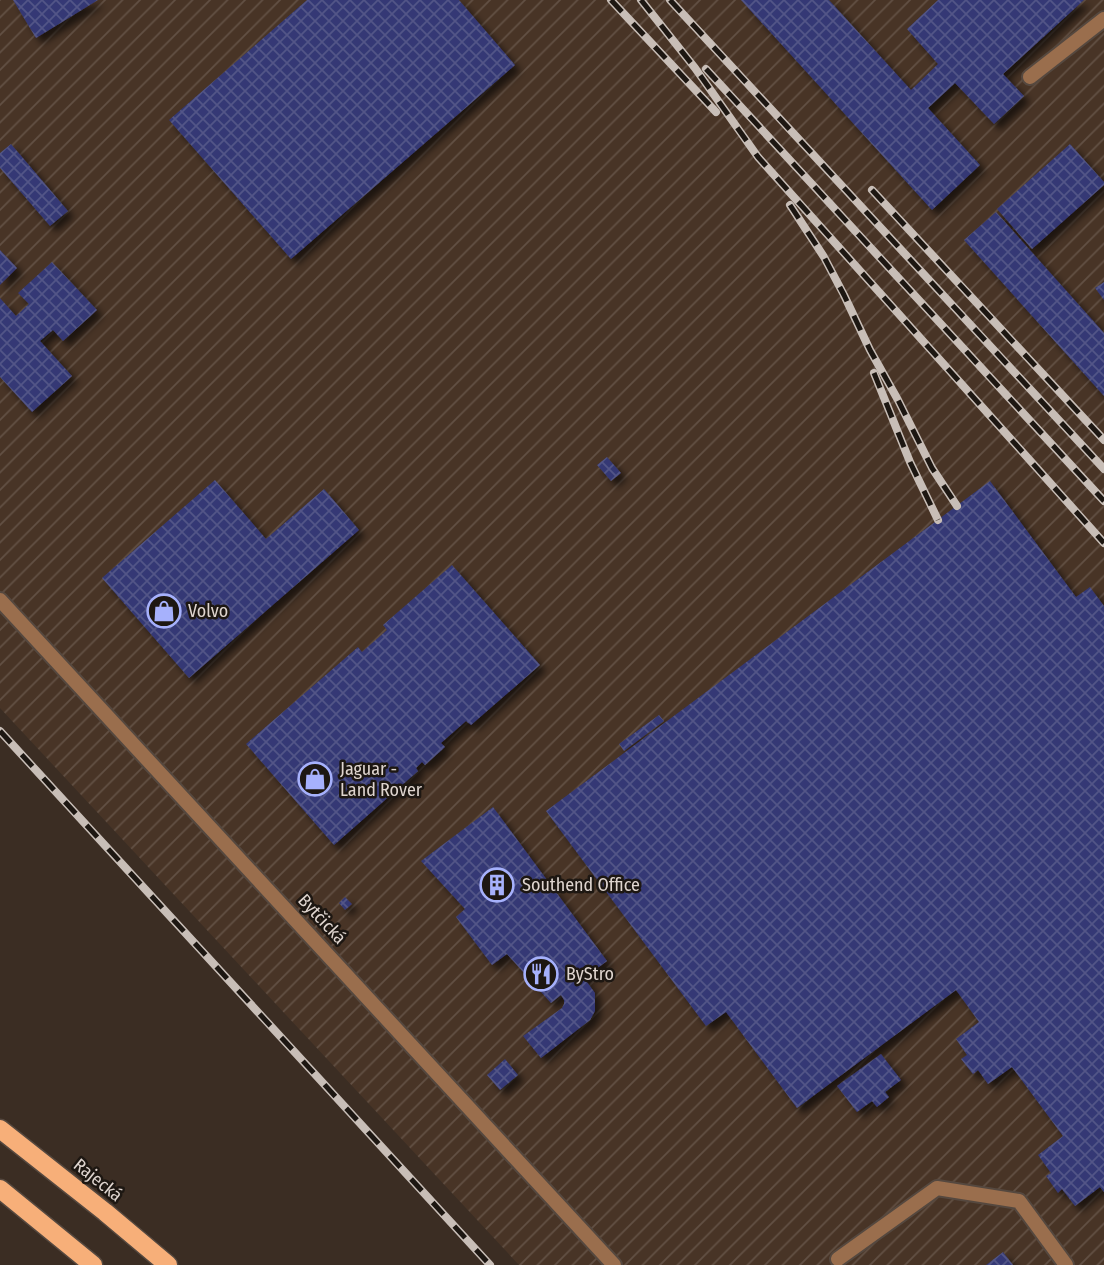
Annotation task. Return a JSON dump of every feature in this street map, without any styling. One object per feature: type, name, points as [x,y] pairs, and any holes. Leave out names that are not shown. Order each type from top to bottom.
[{"type":"main road","name":"Rajecká","points":[[0,1129],[168,1265]]},
{"type":"main road","points":[[0,1189],[93,1265]]},
{"type":"street","points":[[1030,77],[1104,19]]},
{"type":"street","name":"Bytčická","points":[[0,600],[614,1265]]},
{"type":"street","points":[[838,1259],[937,1188],[1019,1201],[1066,1265]]},
{"type":"shaded area","points":[[0,0],[1104,0],[1104,1265],[519,1265],[0,708]]},
{"type":"building","points":[[13,0],[98,0],[36,38]]},
{"type":"building","points":[[307,0],[459,0],[515,65],[291,259],[169,120]]},
{"type":"building","points":[[741,0],[829,0],[911,90],[938,64],[907,29],[938,0],[1084,0],[1003,74],[1024,96],[994,124],[955,83],[928,108],[980,165],[932,210]]},
{"type":"building","points":[[11,144],[68,211],[50,226],[0,168],[0,153]]},
{"type":"building","points":[[1070,144],[1104,185],[1032,249],[997,209]]},
{"type":"building","points":[[996,212],[1104,333],[1104,396],[964,240]]},
{"type":"building","points":[[0,250],[17,268],[0,285]]},
{"type":"building","points":[[52,262],[97,310],[63,341],[53,330],[40,341],[72,376],[32,412],[0,377],[0,298],[16,316],[29,304],[18,293]]},
{"type":"building","points":[[1104,282],[1104,300],[1095,288]]},
{"type":"building","points":[[607,457],[621,473],[611,481],[597,465]]},
{"type":"building","points":[[215,480],[266,539],[324,489],[359,530],[189,678],[102,578]]},
{"type":"building","points":[[990,481],[1076,597],[1090,587],[1104,606],[1104,1192],[1100,1187],[1075,1206],[1062,1189],[1058,1193],[1046,1176],[1051,1173],[1038,1155],[1063,1136],[1012,1067],[988,1084],[978,1070],[973,1074],[961,1059],[967,1055],[956,1039],[979,1022],[956,990],[797,1108],[726,1012],[706,1026],[546,811]]},
{"type":"building","points":[[452,565],[540,665],[471,725],[466,721],[441,743],[445,747],[425,765],[422,762],[416,768],[418,771],[334,845],[246,744],[358,647],[362,652],[387,630],[383,625]]},
{"type":"building","points":[[659,715],[664,721],[624,751],[619,744]]},
{"type":"building","name":"Southend Office","points":[[493,807],[607,961],[584,978],[595,993],[595,1011],[590,1020],[541,1058],[523,1036],[562,1008],[564,1000],[561,995],[551,1003],[507,954],[492,965],[456,917],[465,909],[421,861]]},
{"type":"building","points":[[345,897],[352,904],[345,910],[339,903]]},
{"type":"building","points":[[881,1054],[901,1080],[885,1092],[889,1097],[877,1107],[872,1101],[857,1112],[837,1086]]},
{"type":"building","points":[[505,1059],[518,1075],[500,1090],[487,1075]]},
{"type":"building","points":[[1003,1252],[1013,1265],[986,1265]]},
{"type":"railway","points":[[611,0],[716,112]]},
{"type":"railway","points":[[641,0],[695,68],[758,157],[1104,543]]},
{"type":"railway","points":[[670,0],[1104,469]]},
{"type":"railway","points":[[706,69],[1104,501]]},
{"type":"railway","points":[[872,190],[1104,440]]},
{"type":"railway","points":[[790,205],[824,257],[932,468],[957,506]]},
{"type":"railway","points":[[874,373],[910,462],[938,520]]},
{"type":"railway","points":[[0,731],[490,1265]]},
{"type":"place","name":"Volvo","points":[[164,611]]},
{"type":"place","name":"Jaguar - Land Rover","points":[[315,779]]},
{"type":"place","name":"Southend Office","points":[[497,885]]},
{"type":"place","name":"ByStro","points":[[541,974]]}]
